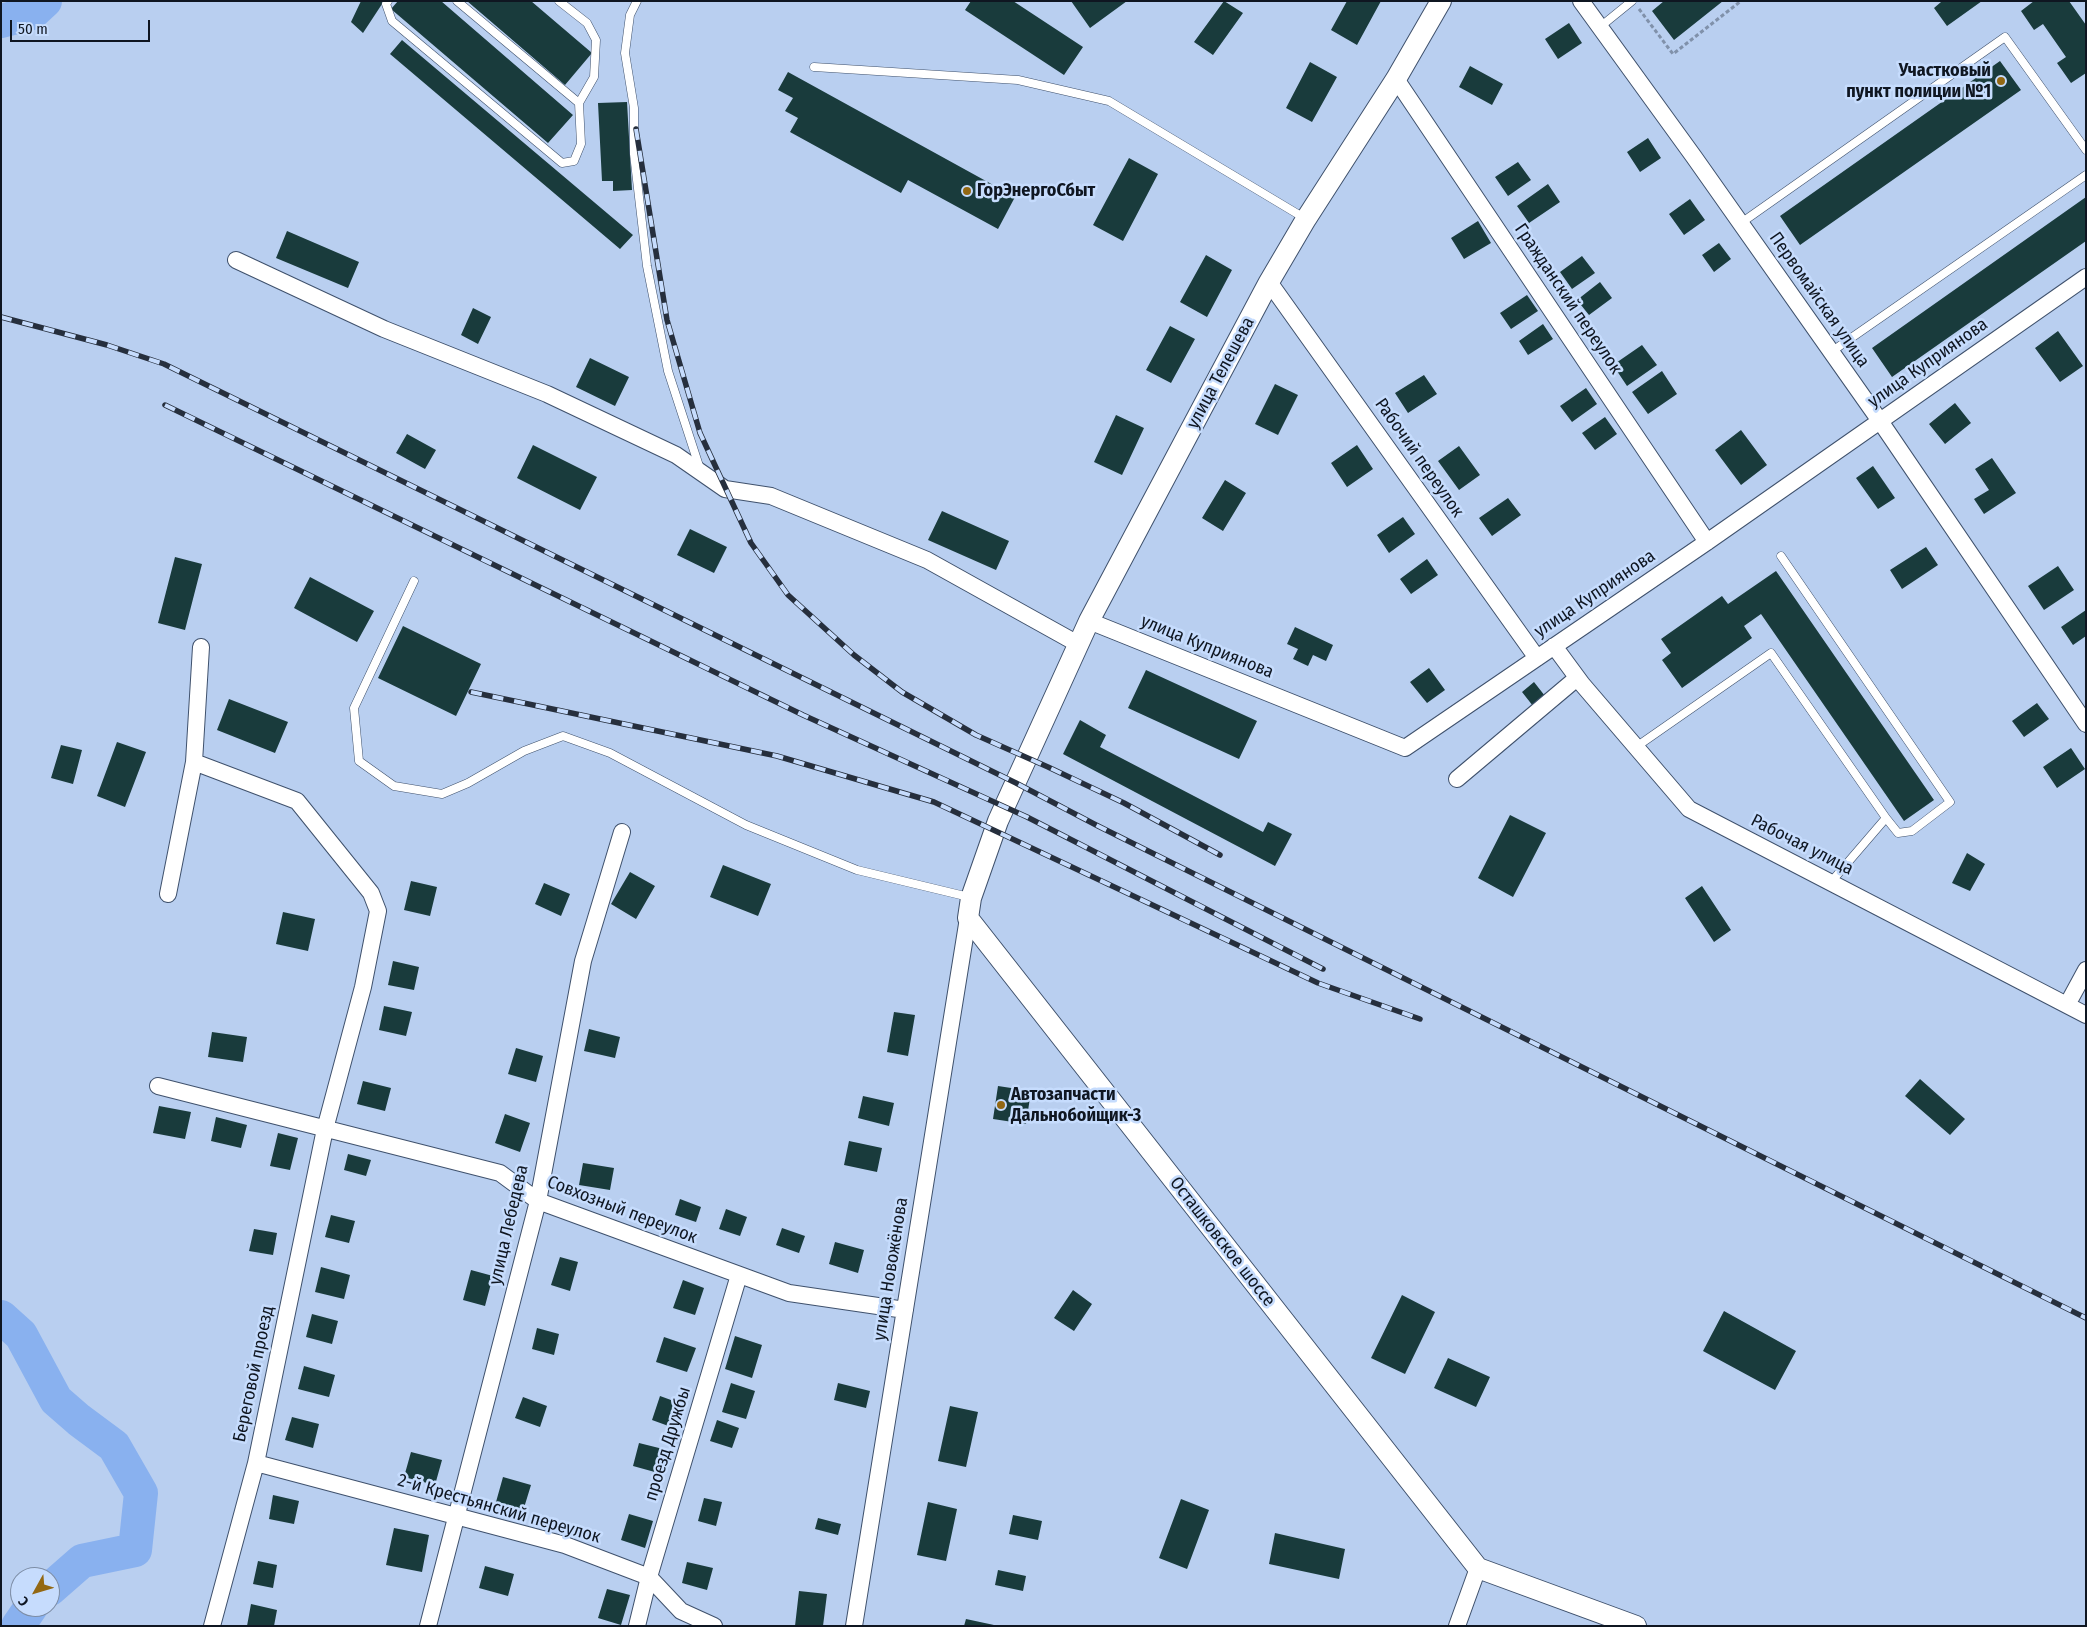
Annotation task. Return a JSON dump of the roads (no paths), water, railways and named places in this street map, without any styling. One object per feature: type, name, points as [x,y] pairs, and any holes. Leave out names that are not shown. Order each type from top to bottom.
[{"type":"street","name":"улица Телешева","points":[[971,898],[998,821],[1025,758],[1089,621],[1269,282],[1306,218],[1396,79],[1441,1]]},
{"type":"street","name":"Первомайская улица","points":[[1581,1],[1880,421],[2086,724]]},
{"type":"street","name":"Гражданский переулок","points":[[1396,79],[1707,542]]},
{"type":"street","points":[[236,260],[384,329],[547,394],[676,455],[726,489],[771,496],[927,560],[1078,644]]},
{"type":"street","name":"улица Куприянова","points":[[1089,621],[1405,748],[1707,542],[2086,277]]},
{"type":"street","name":"Рабочий переулок","points":[[1269,282],[1537,658]]},
{"type":"street","name":"Рабочая улица","points":[[1554,646],[1577,678],[1688,809],[2086,1015]]},
{"type":"street","points":[[168,894],[194,762],[201,647]]},
{"type":"street","points":[[1457,779],[1577,678]]},
{"type":"street","name":"Береговой проезд","points":[[194,762],[297,801],[371,893],[378,911],[363,987],[325,1128],[256,1463],[212,1626]]},
{"type":"street","name":"улица Лебедева","points":[[428,1626],[538,1201],[583,961],[622,832]]},
{"type":"street","points":[[968,918],[971,898]]},
{"type":"street","name":"улица Новожёнова","points":[[854,1626],[968,918]]},
{"type":"street","name":"Осташковское шоссе","points":[[968,918],[1478,1568]]},
{"type":"street","points":[[2067,1005],[2086,970]]},
{"type":"street","name":"Совхозный переулок","points":[[158,1086],[500,1173],[538,1201],[789,1293],[905,1310]]},
{"type":"street","name":"проезд Дружбы","points":[[637,1626],[649,1577],[739,1274]]},
{"type":"street","name":"2-й Крестьянский переулок","points":[[256,1463],[565,1545],[649,1577],[681,1611],[714,1626]]},
{"type":"street","points":[[1456,1626],[1478,1568],[1636,1626]]},
{"type":"lane","points":[[388,1],[386,4],[392,22],[562,162],[574,161],[581,144],[579,103],[594,77],[596,40],[587,23],[559,1]]},
{"type":"lane","points":[[457,1],[579,103]]},
{"type":"lane","points":[[637,1],[630,15],[625,53],[634,108],[634,154],[647,266],[668,371],[701,472]]},
{"type":"lane","points":[[1600,28],[1632,1]]},
{"type":"lane","points":[[1741,224],[2005,37],[2086,150]]},
{"type":"lane","points":[[814,67],[1018,80],[1109,102],[1306,218]]},
{"type":"lane","points":[[1831,352],[2086,174]]},
{"type":"lane","points":[[1636,748],[1771,653],[1898,833],[1912,831],[1950,802],[1781,556]]},
{"type":"lane","points":[[414,581],[354,708],[359,761],[394,786],[442,794],[468,783],[524,751],[562,736],[610,753],[746,825],[857,870],[971,898]]},
{"type":"lane","points":[[1831,882],[1886,818]]},
{"type":"waterway","points":[[1,21],[32,13],[45,1]]},
{"type":"waterway","points":[[1,1317],[21,1335],[56,1400],[114,1446],[141,1493],[135,1550],[82,1561],[60,1580]]},
{"type":"waterway","points":[[18,1626],[24,1617]]},
{"type":"railway","points":[[636,129],[667,320],[700,433],[751,543],[788,595],[854,655],[902,692],[976,735],[1124,803],[1220,855]]},
{"type":"railway","points":[[1,317],[107,345],[164,364],[1016,783],[1098,826],[2086,1318]]},
{"type":"railway","points":[[165,405],[803,715],[1027,817],[1323,969]]},
{"type":"railway","points":[[471,692],[777,756],[934,802],[1318,983],[1420,1019]]},
{"type":"place","name":"Участковый пункт полиции №1","points":[[2001,81]]},
{"type":"place","name":"ГорЭнергоСбыт","points":[[967,191]]},
{"type":"place","name":"Автозапчасти Дальнобойщик-3","points":[[1001,1105]]}]
